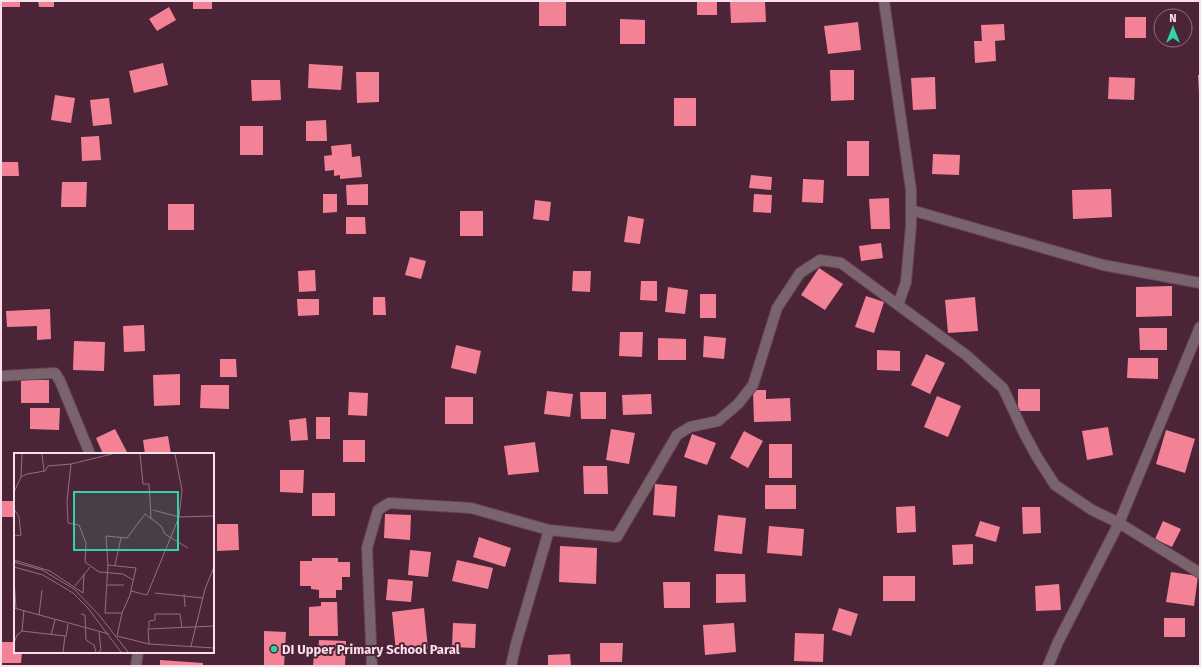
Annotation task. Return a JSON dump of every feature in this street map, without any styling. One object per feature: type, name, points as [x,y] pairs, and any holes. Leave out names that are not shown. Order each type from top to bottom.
[{"type":"street","points":[[884,1],[911,190],[911,226],[906,282],[898,305]]},
{"type":"street","points":[[911,210],[1103,265],[1200,283]]},
{"type":"street","points":[[372,666],[367,548],[378,510],[389,503],[471,508],[549,530],[617,537],[677,434],[690,427],[718,421],[738,404],[753,385],[778,308],[800,273],[820,260],[841,263],[966,355],[1003,388],[1024,433],[1055,485],[1092,510],[1119,523],[1200,573]]},
{"type":"street","points":[[1048,666],[1058,642],[1119,523],[1200,327]]},
{"type":"street","points":[[1,376],[55,373],[60,381],[90,453]]},
{"type":"street","points":[[511,666],[549,530]]},
{"type":"street","points":[[136,666],[138,653]]},
{"type":"building","points":[[2,1],[20,1],[20,7],[2,7]]},
{"type":"building","points":[[38,1],[54,1],[54,7],[39,7]]},
{"type":"building","points":[[193,1],[212,1],[212,9],[193,9]]},
{"type":"building","points":[[539,1],[566,1],[566,26],[539,26]]},
{"type":"building","points":[[697,1],[717,1],[717,15],[697,15]]},
{"type":"building","points":[[730,1],[765,1],[766,22],[731,23]]},
{"type":"building","points":[[169,7],[176,20],[157,31],[149,19]]},
{"type":"building","points":[[1125,17],[1146,17],[1146,38],[1125,38]]},
{"type":"building","points":[[620,19],[645,20],[645,44],[620,44]]},
{"type":"building","points":[[858,22],[861,50],[828,54],[824,26]]},
{"type":"building","points":[[1004,24],[1005,40],[995,41],[996,61],[975,63],[974,41],[982,41],[981,25]]},
{"type":"building","points":[[163,63],[168,85],[134,93],[129,71]]},
{"type":"building","points":[[309,64],[343,66],[341,90],[308,88]]},
{"type":"building","points":[[830,70],[854,70],[854,100],[831,101]]},
{"type":"building","points":[[356,72],[379,72],[379,102],[357,103]]},
{"type":"building","points":[[1198,75],[1200,75],[1200,93],[1199,93]]},
{"type":"building","points":[[935,77],[936,109],[913,110],[911,78]]},
{"type":"building","points":[[1109,77],[1135,78],[1134,100],[1108,99]]},
{"type":"building","points":[[251,80],[280,80],[281,100],[252,101]]},
{"type":"building","points":[[55,95],[75,98],[71,123],[51,120]]},
{"type":"building","points":[[109,98],[112,124],[93,126],[90,100]]},
{"type":"building","points":[[674,98],[696,98],[696,126],[674,126]]},
{"type":"building","points":[[326,120],[327,141],[306,141],[306,121]]},
{"type":"building","points":[[240,126],[263,126],[263,155],[240,155]]},
{"type":"building","points":[[99,136],[101,160],[82,161],[81,137]]},
{"type":"building","points":[[847,141],[869,141],[869,176],[847,176]]},
{"type":"building","points":[[351,144],[352,157],[360,156],[362,177],[340,179],[340,175],[334,176],[334,170],[325,171],[324,156],[332,155],[331,146]]},
{"type":"building","points":[[933,154],[960,155],[959,175],[932,174]]},
{"type":"building","points":[[1,162],[18,162],[19,176],[1,176]]},
{"type":"building","points":[[751,175],[772,177],[771,190],[749,188]]},
{"type":"building","points":[[803,179],[824,180],[823,203],[802,202]]},
{"type":"building","points":[[62,182],[87,182],[86,207],[61,207]]},
{"type":"building","points":[[368,184],[368,205],[347,205],[346,185]]},
{"type":"building","points":[[1111,189],[1112,217],[1073,219],[1072,190]]},
{"type":"building","points":[[323,194],[337,194],[337,212],[323,213]]},
{"type":"building","points":[[754,194],[772,195],[771,213],[753,212]]},
{"type":"building","points":[[889,198],[890,229],[871,229],[869,199]]},
{"type":"building","points":[[535,200],[551,202],[549,221],[533,219]]},
{"type":"building","points":[[168,204],[194,204],[194,230],[168,230]]},
{"type":"building","points":[[460,211],[483,211],[483,236],[460,236]]},
{"type":"building","points":[[628,216],[644,219],[640,244],[624,242]]},
{"type":"building","points":[[346,217],[365,217],[366,234],[346,234]]},
{"type":"building","points":[[881,243],[883,258],[861,261],[859,246]]},
{"type":"building","points":[[410,257],[426,261],[421,279],[405,275]]},
{"type":"building","points":[[819,268],[843,284],[825,310],[801,295]]},
{"type":"building","points":[[315,270],[316,291],[299,292],[298,271]]},
{"type":"building","points":[[573,271],[591,271],[590,292],[572,291]]},
{"type":"building","points":[[641,281],[657,281],[657,301],[640,300]]},
{"type":"building","points":[[1172,286],[1172,316],[1136,317],[1136,287]]},
{"type":"building","points":[[668,287],[688,290],[685,314],[665,312]]},
{"type":"building","points":[[700,294],[716,294],[716,318],[700,318]]},
{"type":"building","points":[[866,296],[884,302],[874,333],[855,327]]},
{"type":"building","points":[[373,297],[385,297],[386,315],[373,315]]},
{"type":"building","points":[[975,297],[978,331],[948,333],[945,300]]},
{"type":"building","points":[[297,299],[319,299],[319,315],[298,316]]},
{"type":"building","points":[[50,309],[51,339],[37,340],[37,326],[7,327],[6,311]]},
{"type":"building","points":[[144,325],[145,351],[124,352],[123,326]]},
{"type":"building","points":[[1139,328],[1167,328],[1167,350],[1140,350]]},
{"type":"building","points":[[620,332],[643,332],[642,357],[619,356]]},
{"type":"building","points":[[704,336],[726,338],[724,359],[703,357]]},
{"type":"building","points":[[658,338],[686,339],[686,360],[658,360]]},
{"type":"building","points":[[74,341],[105,342],[104,371],[73,370]]},
{"type":"building","points":[[456,345],[481,351],[476,374],[451,368]]},
{"type":"building","points":[[877,350],[900,351],[900,371],[877,370]]},
{"type":"building","points":[[926,354],[945,363],[930,394],[911,385]]},
{"type":"building","points":[[1128,358],[1158,358],[1158,379],[1127,378]]},
{"type":"building","points":[[220,359],[236,359],[237,377],[220,377]]},
{"type":"building","points":[[180,374],[180,405],[154,406],[153,375]]},
{"type":"building","points":[[21,380],[49,380],[49,403],[21,403]]},
{"type":"building","points":[[201,385],[229,385],[229,409],[200,408]]},
{"type":"building","points":[[1018,389],[1040,389],[1040,411],[1018,411]]},
{"type":"building","points":[[753,390],[766,390],[766,399],[790,398],[791,421],[754,422]]},
{"type":"building","points":[[547,391],[573,394],[570,417],[544,414]]},
{"type":"building","points":[[349,392],[368,393],[367,416],[348,415]]},
{"type":"building","points":[[580,392],[606,392],[606,419],[581,419]]},
{"type":"building","points":[[651,394],[652,414],[623,415],[622,395]]},
{"type":"building","points":[[937,396],[961,406],[948,437],[924,427]]},
{"type":"building","points":[[445,397],[473,397],[473,424],[445,424]]},
{"type":"building","points":[[30,408],[60,408],[59,430],[30,429]]},
{"type":"building","points":[[316,417],[330,417],[330,439],[316,439]]},
{"type":"building","points":[[306,418],[308,440],[291,441],[289,420]]},
{"type":"building","points":[[1108,427],[1113,455],[1087,460],[1082,431]]},
{"type":"building","points":[[115,429],[127,453],[103,453],[96,438]]},
{"type":"building","points":[[611,429],[635,433],[629,464],[606,460]]},
{"type":"building","points":[[1166,430],[1195,439],[1185,473],[1156,464]]},
{"type":"building","points":[[744,431],[763,441],[748,468],[730,458]]},
{"type":"building","points":[[692,434],[716,443],[707,465],[684,457]]},
{"type":"building","points":[[168,436],[171,453],[145,453],[143,440]]},
{"type":"building","points":[[343,440],[365,440],[365,462],[343,462]]},
{"type":"building","points":[[535,442],[539,472],[508,475],[504,446]]},
{"type":"building","points":[[769,444],[792,444],[792,478],[769,478]]},
{"type":"building","points":[[583,466],[607,466],[608,494],[584,494]]},
{"type":"building","points":[[280,470],[304,470],[303,493],[280,492]]},
{"type":"building","points":[[655,484],[677,486],[675,517],[653,515]]},
{"type":"building","points":[[765,485],[796,485],[796,509],[765,509]]},
{"type":"building","points":[[312,493],[335,493],[335,516],[312,516]]},
{"type":"building","points":[[1,501],[13,501],[13,517],[1,517]]},
{"type":"building","points":[[915,506],[916,532],[897,533],[896,507]]},
{"type":"building","points":[[1022,507],[1040,507],[1041,533],[1023,534]]},
{"type":"building","points":[[385,514],[411,515],[410,540],[384,538]]},
{"type":"building","points":[[718,515],[746,518],[742,554],[714,551]]},
{"type":"building","points":[[980,521],[1000,527],[996,542],[975,536]]},
{"type":"building","points":[[1163,521],[1181,529],[1172,547],[1155,539]]},
{"type":"building","points":[[217,524],[238,524],[239,550],[217,551]]},
{"type":"building","points":[[769,526],[804,529],[802,556],[767,553]]},
{"type":"building","points":[[479,537],[511,548],[505,567],[473,557]]},
{"type":"building","points":[[973,544],[973,564],[953,565],[952,545]]},
{"type":"building","points":[[560,546],[597,548],[596,584],[559,582]]},
{"type":"building","points":[[410,550],[431,552],[428,577],[408,575]]},
{"type":"building","points":[[312,558],[338,558],[338,562],[350,562],[350,577],[342,577],[342,590],[336,590],[336,598],[319,598],[319,590],[311,589],[311,586],[300,586],[300,561],[312,561]]},
{"type":"building","points":[[457,560],[493,568],[488,589],[452,581]]},
{"type":"building","points":[[1171,572],[1198,576],[1194,606],[1166,602]]},
{"type":"building","points":[[716,574],[745,574],[746,602],[716,603]]},
{"type":"building","points":[[883,576],[915,576],[915,601],[883,601]]},
{"type":"building","points":[[388,579],[413,581],[411,602],[386,600]]},
{"type":"building","points":[[663,582],[690,582],[690,608],[664,608]]},
{"type":"building","points":[[1059,584],[1061,610],[1036,611],[1035,586]]},
{"type":"building","points":[[321,602],[337,602],[338,636],[309,636],[309,607],[321,606]]},
{"type":"building","points":[[424,608],[428,649],[396,652],[392,612]]},
{"type":"building","points":[[839,608],[858,614],[851,636],[832,630]]},
{"type":"building","points":[[1164,618],[1185,618],[1185,637],[1164,637]]},
{"type":"building","points":[[453,623],[476,624],[475,648],[452,647]]},
{"type":"building","points":[[734,623],[736,652],[705,655],[703,625]]},
{"type":"building","name":"DI Upper Primary School Paral","points":[[264,631],[286,632],[284,666],[264,666]]},
{"type":"building","points":[[795,633],[824,634],[823,662],[794,661]]},
{"type":"building","points":[[319,640],[346,641],[345,666],[313,666],[314,654],[318,654]]},
{"type":"building","points":[[1,642],[14,642],[14,653],[22,653],[21,663],[1,663]]},
{"type":"building","points":[[600,643],[623,643],[622,662],[600,662]]},
{"type":"building","points":[[570,654],[571,666],[548,666],[548,655]]},
{"type":"building","points":[[160,660],[203,663],[203,666],[160,666]]},
{"type":"place","name":"DI Upper Primary School Paral","points":[[274,649]]}]
